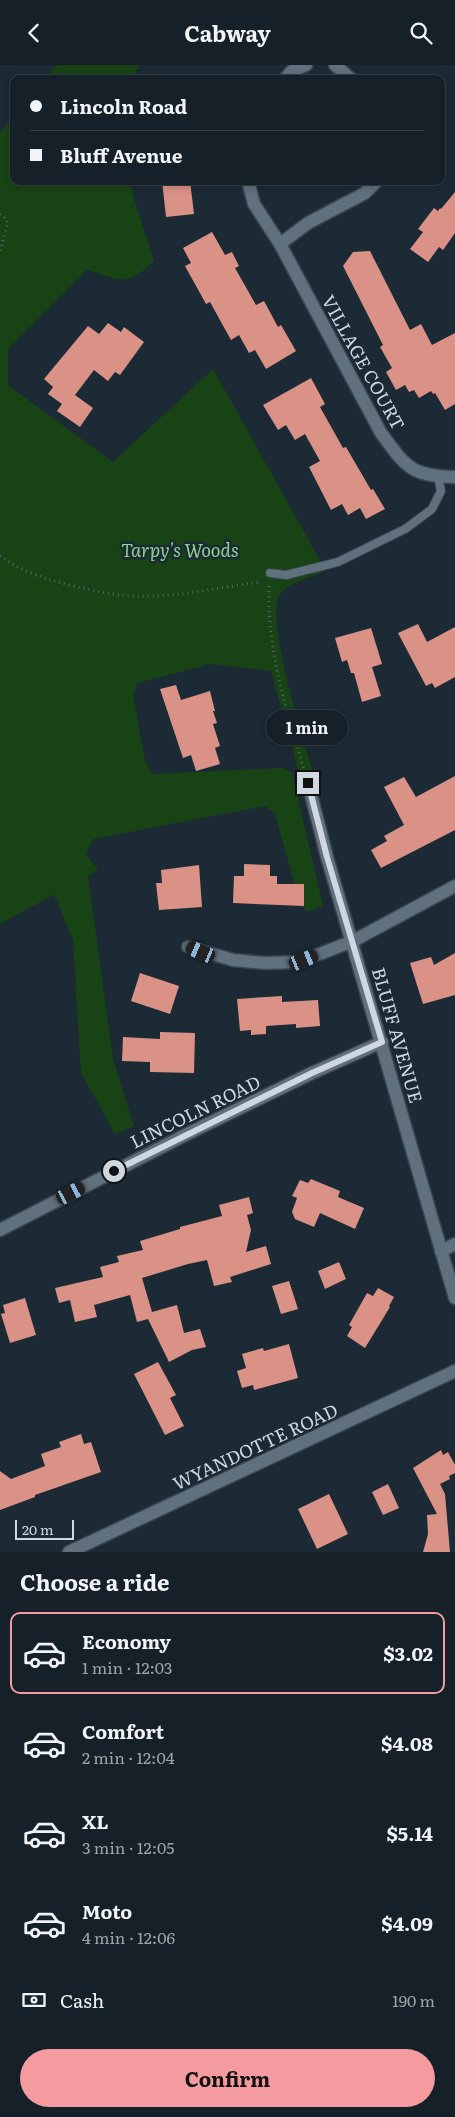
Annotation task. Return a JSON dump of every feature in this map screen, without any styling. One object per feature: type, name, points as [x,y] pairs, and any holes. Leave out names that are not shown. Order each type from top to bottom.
[{"type":"street","points":[[288,75],[292,71],[306,65]]},
{"type":"street","points":[[335,65],[346,75]]},
{"type":"street","name":"VILLAGE COURT","points":[[249,185],[254,204],[280,243],[381,433],[401,460],[420,473],[438,477],[455,477]]},
{"type":"street","points":[[280,243],[308,223],[365,193],[373,185]]},
{"type":"street","name":"BLUFF AVENUE","points":[[308,783],[455,1298]]},
{"type":"street","points":[[188,947],[233,960],[265,963],[299,962],[353,941],[455,886]]},
{"type":"street","name":"LINCOLN ROAD","points":[[0,1230],[202,1127],[312,1073],[382,1042]]},
{"type":"street","points":[[441,1251],[455,1244]]},
{"type":"street","name":"WYANDOTTE ROAD","points":[[69,1552],[455,1371]]},
{"type":"lane","points":[[270,573],[286,575],[338,562],[405,529],[432,509],[441,491],[438,477]]},
{"type":"path","points":[[0,215],[8,223],[0,251]]},
{"type":"path","points":[[0,556],[18,568],[40,577],[103,593],[134,596],[195,593],[270,581],[268,617],[273,656],[308,783]]},
{"type":"green space","points":[[57,65],[139,65],[134,75],[48,75]]},
{"type":"green space","name":"Tarpy's Woods","points":[[10,121],[10,185],[131,185],[154,261],[136,275],[123,279],[116,279],[87,270],[8,349],[9,386],[113,462],[213,369],[326,571],[299,581],[281,593],[278,599],[276,615],[278,636],[289,688],[315,780],[302,784],[271,671],[211,664],[137,683],[133,695],[145,761],[152,774],[283,768],[292,773],[323,906],[308,912],[301,906],[275,814],[265,806],[93,839],[86,854],[98,870],[88,876],[113,1059],[134,1126],[115,1134],[81,1073],[73,940],[55,896],[53,895],[0,924],[0,132]]},
{"type":"building","points":[[162,185],[190,185],[194,214],[166,217]]},
{"type":"building","points":[[455,192],[455,233],[443,250],[439,247],[428,262],[410,249],[423,232],[418,229],[434,208],[438,211],[441,209]]},
{"type":"building","points":[[212,232],[225,255],[232,252],[239,266],[235,268],[256,305],[264,301],[278,327],[281,325],[296,351],[266,369],[255,350],[249,353],[239,335],[231,340],[210,302],[206,304],[185,266],[191,263],[183,248]]},
{"type":"building","points":[[370,251],[410,330],[421,324],[432,345],[455,333],[455,404],[445,410],[435,393],[433,394],[431,391],[419,398],[414,390],[409,392],[405,385],[396,390],[386,372],[392,368],[380,347],[383,345],[343,266],[353,252]]},
{"type":"building","points":[[108,323],[121,332],[124,327],[144,342],[120,375],[115,372],[108,381],[94,370],[75,395],[93,408],[80,427],[57,411],[62,404],[48,394],[53,387],[44,379],[88,326],[99,334]]},
{"type":"building","points":[[311,378],[325,404],[320,407],[343,448],[346,447],[371,490],[373,489],[385,509],[366,519],[360,508],[348,515],[342,504],[331,510],[309,467],[320,461],[305,434],[295,440],[286,425],[278,430],[263,405]]},
{"type":"building","points":[[418,624],[427,642],[455,627],[455,677],[435,688],[432,683],[426,686],[398,633]]},
{"type":"building","points":[[371,628],[382,664],[372,667],[381,696],[362,702],[354,673],[351,673],[347,660],[342,662],[335,638]]},
{"type":"building","points":[[176,685],[181,700],[210,691],[217,723],[213,724],[220,746],[215,748],[220,764],[196,771],[191,755],[183,758],[160,689]]},
{"type":"building","points":[[455,776],[455,830],[381,868],[371,850],[387,841],[384,836],[404,825],[384,787],[404,777],[416,797]]},
{"type":"building","points":[[244,864],[270,865],[270,876],[277,876],[277,884],[304,884],[304,906],[233,903],[234,876],[244,876]]},
{"type":"building","points":[[199,865],[202,907],[159,910],[156,883],[162,883],[161,870]]},
{"type":"building","points":[[455,953],[455,995],[423,1004],[410,963],[431,957],[434,965]]},
{"type":"building","points":[[140,973],[179,986],[170,1014],[131,1001]]},
{"type":"building","points":[[282,996],[282,1002],[318,1000],[320,1026],[296,1028],[296,1024],[266,1026],[266,1034],[251,1035],[251,1030],[240,1031],[237,999]]},
{"type":"building","points":[[160,1032],[195,1033],[194,1073],[150,1072],[150,1062],[122,1061],[123,1037],[160,1039]]},
{"type":"building","points":[[311,1179],[340,1191],[338,1197],[364,1208],[355,1229],[320,1213],[314,1227],[295,1219],[292,1212],[297,1198],[292,1196],[300,1180],[308,1183]]},
{"type":"building","points":[[249,1197],[253,1213],[247,1215],[251,1230],[246,1252],[266,1246],[271,1264],[230,1277],[232,1282],[214,1286],[207,1260],[142,1278],[152,1312],[177,1305],[184,1333],[200,1329],[206,1347],[192,1350],[169,1362],[148,1319],[137,1322],[130,1295],[94,1305],[97,1317],[75,1322],[70,1300],[59,1303],[55,1288],[103,1277],[100,1267],[119,1262],[117,1256],[143,1250],[140,1241],[180,1229],[180,1227],[222,1216],[219,1205]]},
{"type":"building","points":[[339,1262],[346,1279],[325,1289],[318,1271]]},
{"type":"building","points":[[289,1281],[298,1309],[281,1314],[272,1286]]},
{"type":"building","points":[[378,1288],[394,1297],[365,1348],[347,1336],[352,1327],[349,1325],[367,1293],[373,1296]]},
{"type":"building","points":[[25,1298],[36,1335],[10,1343],[1,1314],[5,1313],[3,1305]]},
{"type":"building","points":[[289,1344],[298,1378],[254,1390],[253,1385],[242,1388],[237,1371],[246,1368],[242,1354],[263,1348],[264,1351]]},
{"type":"building","points":[[158,1362],[176,1395],[170,1398],[184,1426],[165,1435],[134,1374]]},
{"type":"building","points":[[81,1434],[84,1444],[91,1442],[101,1472],[35,1495],[35,1497],[0,1510],[0,1471],[11,1479],[45,1466],[41,1454],[61,1447],[59,1442]]},
{"type":"building","points":[[441,1450],[443,1455],[448,1452],[455,1465],[455,1473],[449,1476],[450,1479],[440,1484],[445,1494],[450,1552],[423,1552],[428,1534],[427,1515],[437,1514],[413,1468]]},
{"type":"building","points":[[388,1484],[399,1508],[383,1515],[372,1492]]},
{"type":"building","points":[[329,1494],[348,1534],[317,1549],[298,1509]]},
{"type":"route","points":[[114,1171],[312,1073],[382,1042],[327,857],[308,783]]}]
